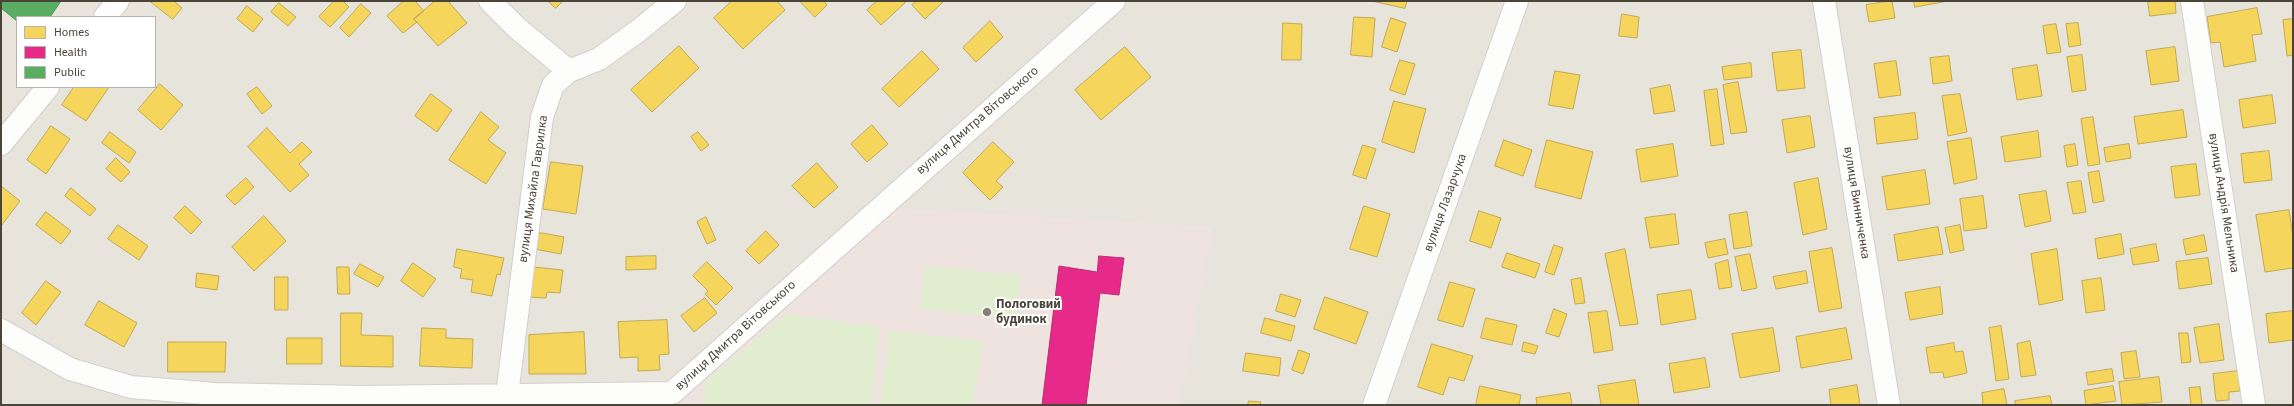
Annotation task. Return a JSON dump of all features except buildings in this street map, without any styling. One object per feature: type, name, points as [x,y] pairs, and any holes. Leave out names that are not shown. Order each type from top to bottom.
[{"type":"street","points":[[106,16],[118,1]]},
{"type":"street","points":[[490,1],[517,28],[569,71]]},
{"type":"street","name":"вулиця Михайла Гаврилка","points":[[507,394],[542,117],[553,86],[569,71],[599,59],[638,31],[675,1]]},
{"type":"street","name":"вулиця Дмитра Вітовського","points":[[1,330],[70,369],[131,387],[238,394],[465,400],[507,394],[672,399],[1114,1]]},
{"type":"street","name":"вулиця Лазарчука","points":[[1374,405],[1517,1]]},
{"type":"street","name":"вулиця Винниченка","points":[[1824,1],[1889,405]]},
{"type":"street","name":"вулиця Андрія Мельника","points":[[2192,1],[2254,405]]},
{"type":"street","points":[[1,144],[47,88]]},
{"type":"shaded area","points":[[1,1],[2293,1],[2293,405],[1,405]]},
{"type":"shaded area","name":"Пологовий будинок","points":[[894,208],[1213,227],[1180,405],[680,405],[680,397]]},
{"type":"green space","points":[[926,266],[1021,275],[1015,320],[920,309]]},
{"type":"green space","points":[[787,314],[879,327],[871,405],[703,405],[706,382]]},
{"type":"green space","points":[[889,330],[983,341],[973,405],[880,405]]},
{"type":"place","name":"Пологовий будинок","points":[[987,312]]}]
